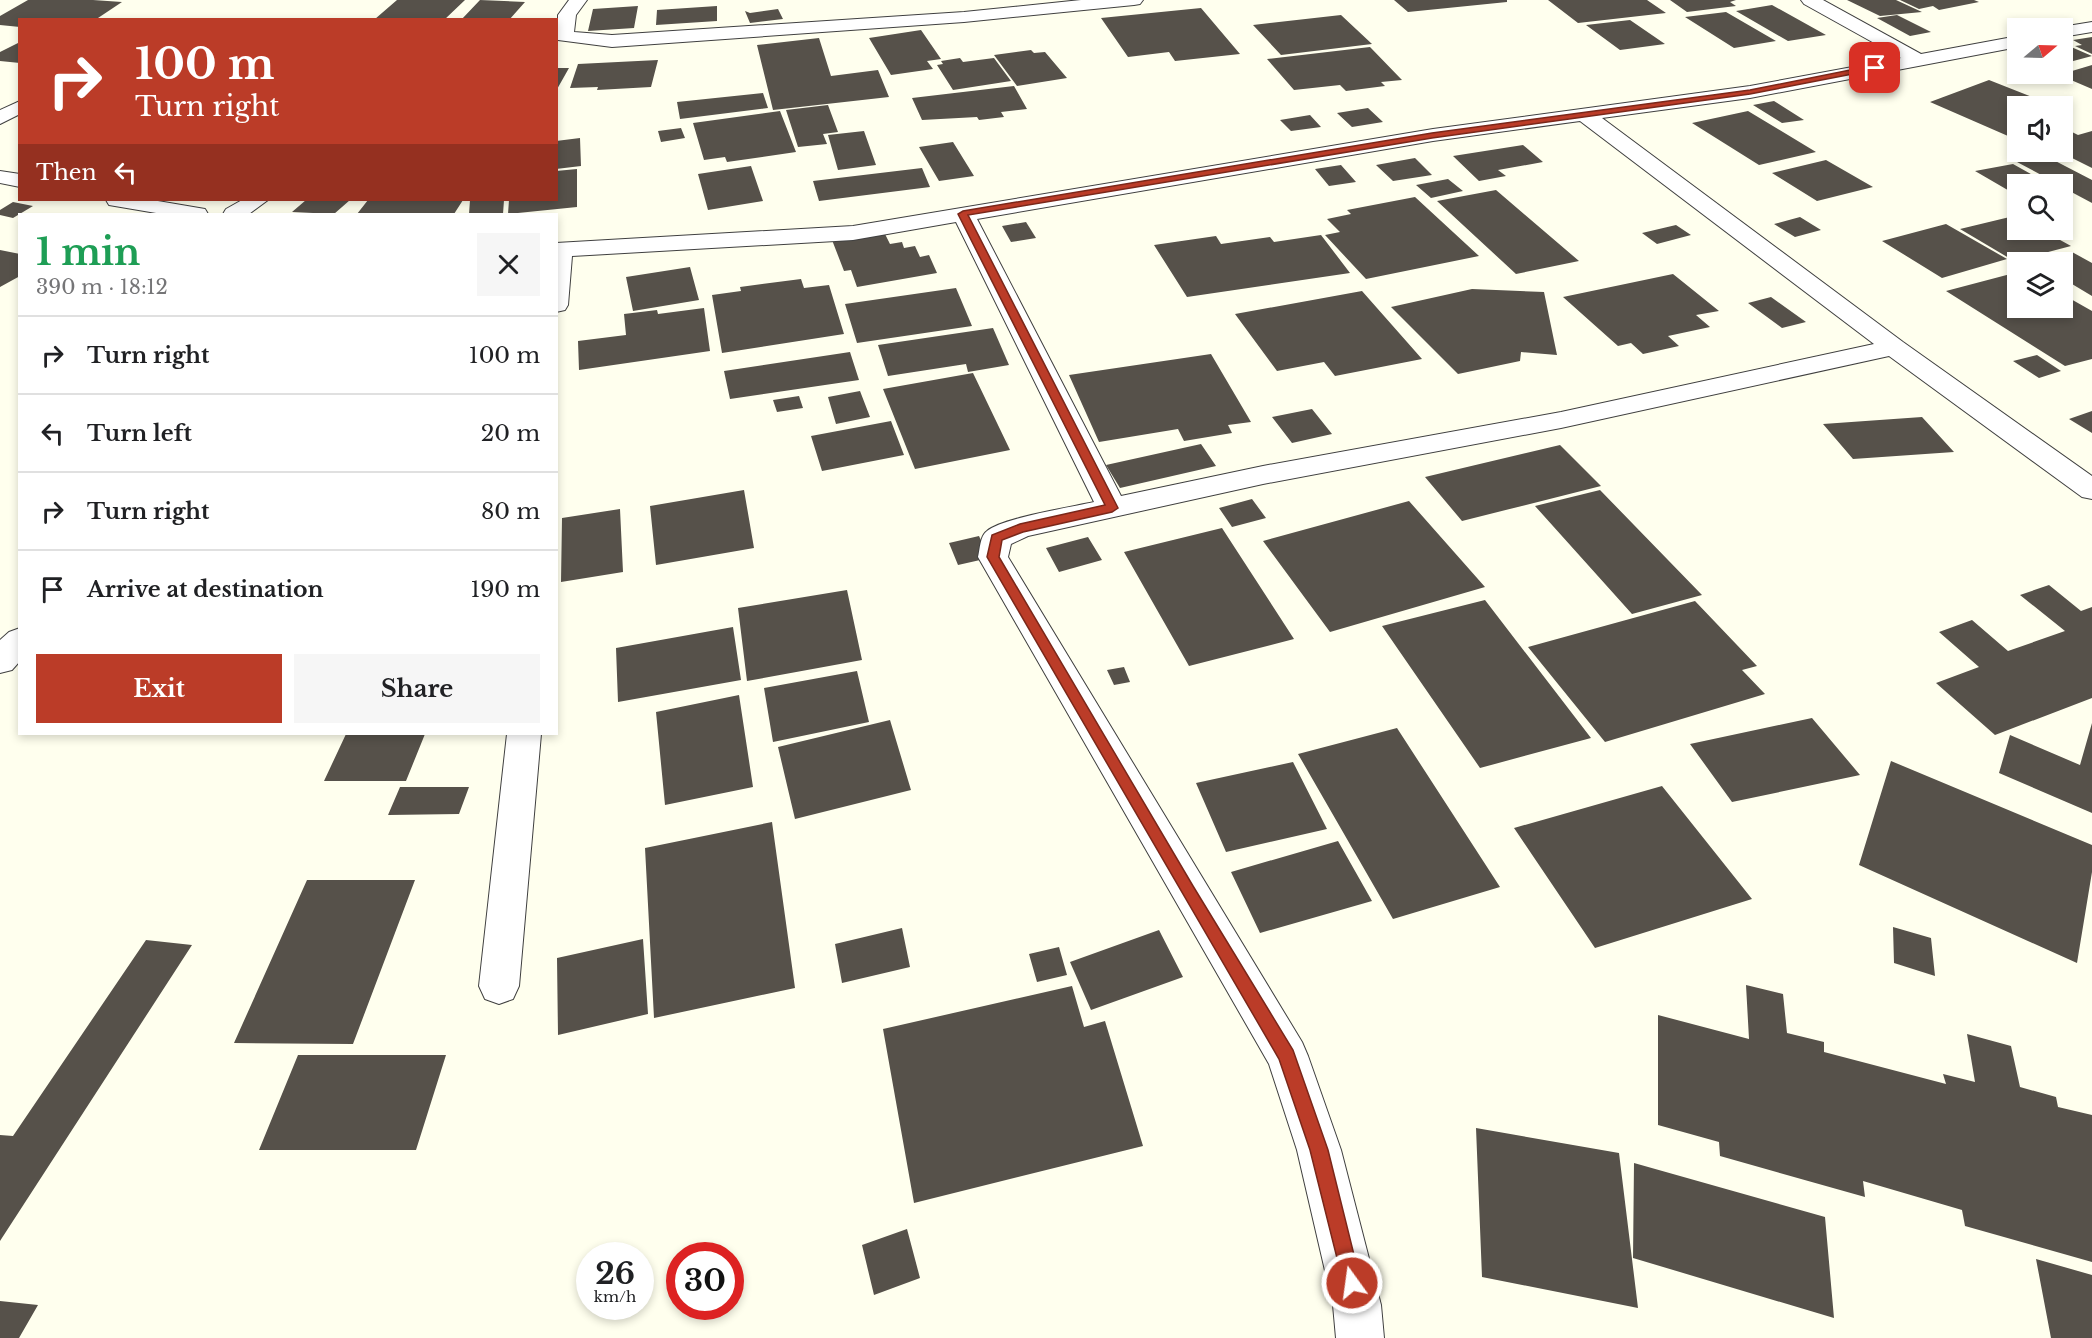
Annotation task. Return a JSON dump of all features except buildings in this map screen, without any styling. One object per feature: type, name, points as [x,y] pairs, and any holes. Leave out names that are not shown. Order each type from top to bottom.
[{"type":"street","points":[[578,0],[567,15],[564,36],[612,41],[850,22],[964,17],[1134,0]]},
{"type":"street","points":[[850,22],[852,0]]},
{"type":"street","points":[[1810,0],[1917,59]]},
{"type":"street","points":[[2073,31],[2092,27]]},
{"type":"street","points":[[558,268],[559,250],[853,233],[1432,135],[1750,92],[2007,43]]},
{"type":"street","points":[[1583,114],[1894,347],[2092,490]]},
{"type":"street","points":[[0,177],[18,181]]},
{"type":"street","points":[[123,201],[191,213]]},
{"type":"street","points":[[236,213],[255,201]]},
{"type":"street","points":[[963,214],[1112,508]]},
{"type":"street","points":[[1360,1338],[1357,1305],[1319,1150],[1287,1056],[993,557],[997,538],[1020,528],[1263,475],[1561,420],[1894,347]]},
{"type":"street","points":[[0,661],[18,642]]},
{"type":"street","points":[[499,986],[524,735]]},
{"type":"lane","points":[[0,118],[18,107]]},
{"type":"route","points":[[1352,1283],[1319,1150],[1287,1056],[993,557],[997,538],[1020,528],[1112,508],[963,214],[1432,135],[1750,92],[1875,68]]}]
